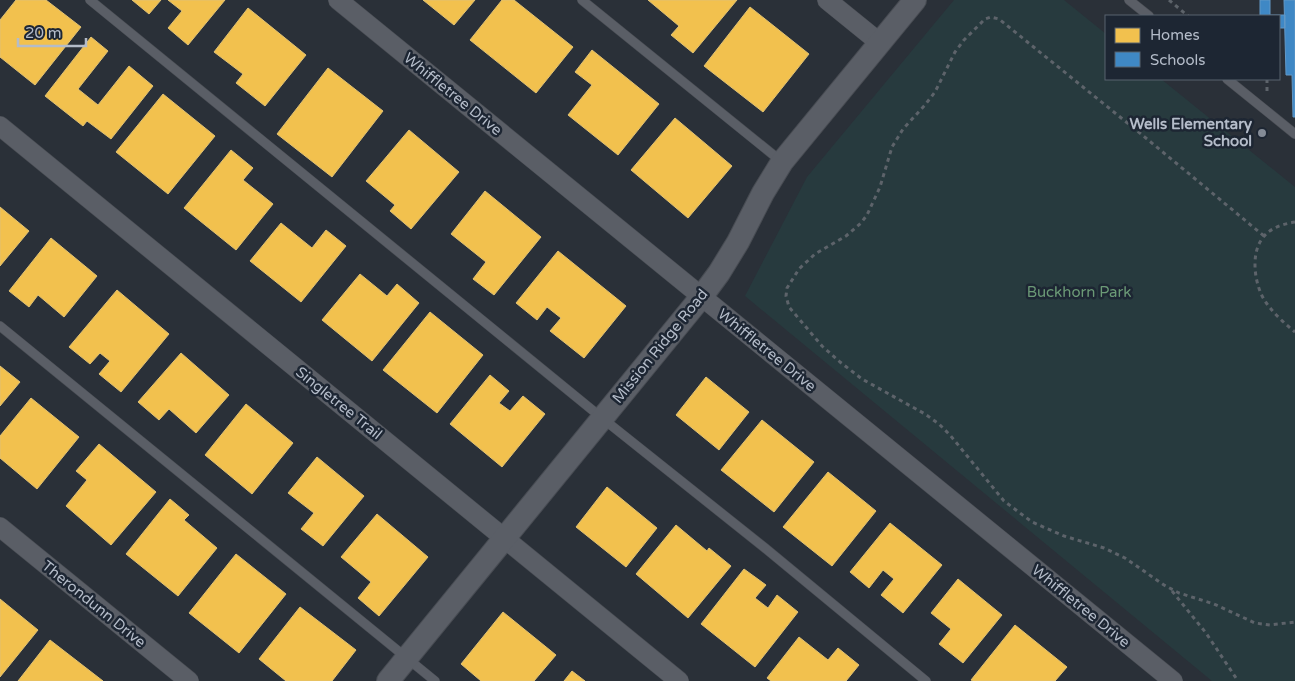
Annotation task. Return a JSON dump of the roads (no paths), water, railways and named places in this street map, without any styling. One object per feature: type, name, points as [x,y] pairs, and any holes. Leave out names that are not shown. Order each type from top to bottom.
[{"type":"street","name":"Whiffletree Drive","points":[[338,0],[1173,681]]},
{"type":"street","points":[[827,0],[880,43]]},
{"type":"street","name":"Mission Ridge Road","points":[[388,681],[702,296],[738,242],[763,193],[782,162],[915,0]]},
{"type":"street","name":"Singletree Trail","points":[[0,126],[679,681]]},
{"type":"street","name":"Therondunn Drive","points":[[0,527],[189,681]]},
{"type":"lane","points":[[90,0],[926,681]]},
{"type":"lane","points":[[582,0],[782,162]]},
{"type":"lane","points":[[1129,0],[1149,15]]},
{"type":"lane","points":[[1228,80],[1295,134]]},
{"type":"lane","points":[[0,326],[435,681]]},
{"type":"place","name":"Wells Elementary School","points":[[1262,133]]},
{"type":"park label","name":"Buckhorn Park","points":[[1079,292]]}]
